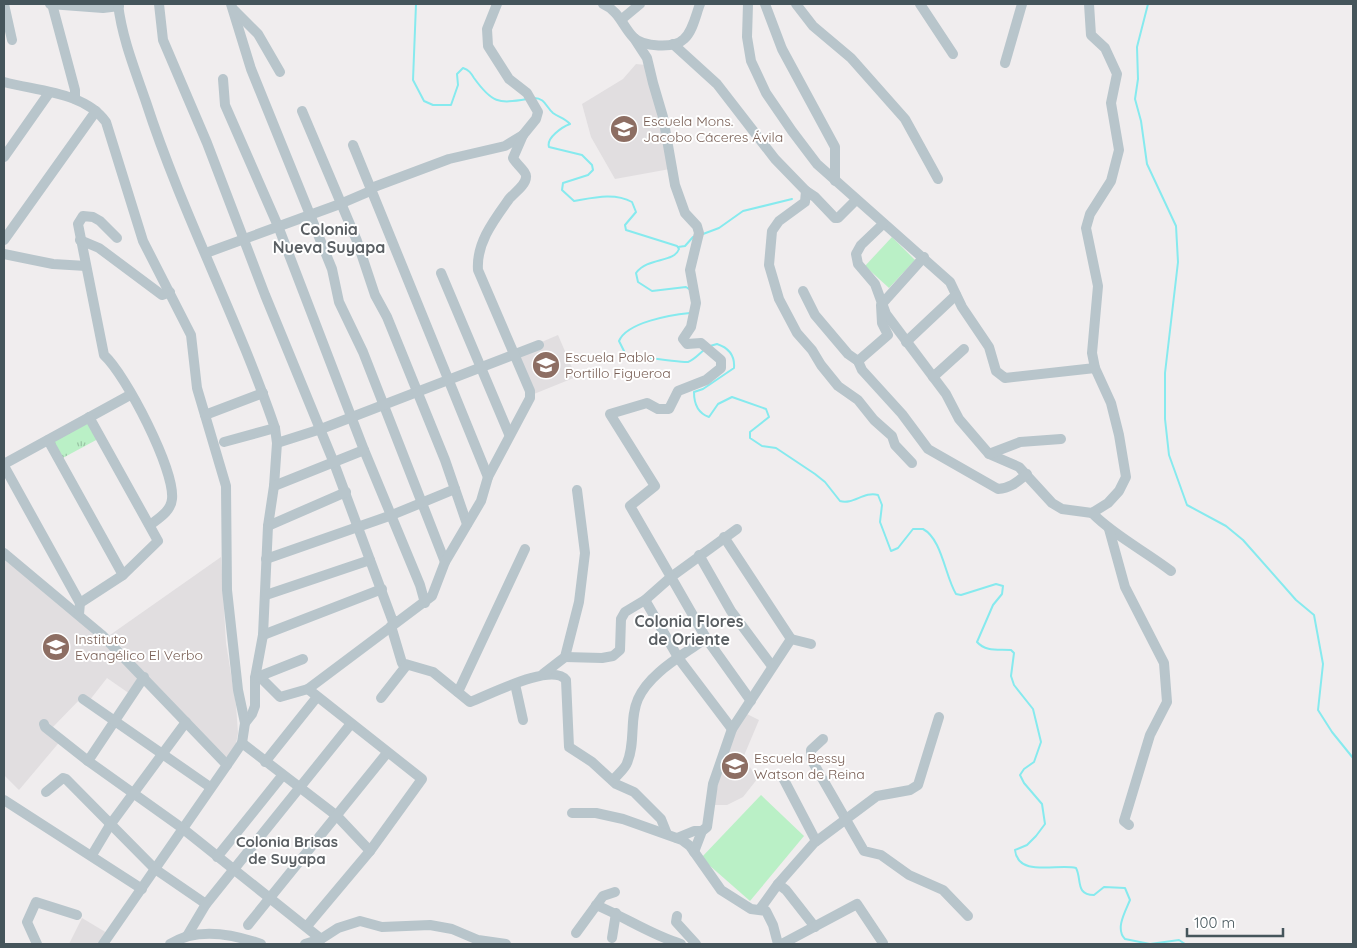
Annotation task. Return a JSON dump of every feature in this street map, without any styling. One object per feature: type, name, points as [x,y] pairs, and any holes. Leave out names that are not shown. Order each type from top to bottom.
[{"type":"street","points":[[4,4],[12,40]]},
{"type":"street","points":[[75,99],[75,90],[51,4],[103,8],[119,5],[122,29],[166,164],[206,253],[263,393],[275,428],[274,486],[268,526],[263,635],[254,709],[245,723]]},
{"type":"street","points":[[159,4],[163,40],[207,143],[243,239],[346,492],[357,527],[394,623],[400,660],[406,666],[420,667],[432,672],[470,702],[543,674],[564,657],[579,602],[585,553],[577,490]]},
{"type":"street","points":[[257,677],[280,698],[308,689],[432,596],[441,577],[444,562],[481,501],[488,477],[509,434],[526,407],[530,391],[478,270],[477,258],[485,235],[526,179],[525,173],[513,158],[523,135],[538,116],[536,107],[529,96],[509,79],[488,46],[486,29],[497,4]]},
{"type":"street","points":[[602,4],[612,9],[622,19],[647,58],[663,117],[675,185],[685,213],[697,226],[699,236],[690,270],[696,303],[691,327],[683,339],[687,344],[701,343],[713,351],[721,360],[721,368],[706,380],[678,391],[670,409],[658,409],[647,403],[610,415],[655,486],[630,506],[706,638],[751,701]]},
{"type":"street","points":[[622,19],[640,4]]},
{"type":"street","points":[[634,38],[652,44],[673,44],[683,41],[687,36],[700,4]]},
{"type":"street","points":[[744,4],[748,4],[747,37],[751,61],[776,108],[822,169],[883,224],[924,257],[950,282],[956,295],[989,347],[996,371],[1000,376],[1005,378],[1094,368]]},
{"type":"street","points":[[765,4],[782,49],[835,147],[835,180]]},
{"type":"street","points":[[796,4],[813,26],[851,58],[906,119],[938,179]]},
{"type":"street","points":[[920,4],[952,54]]},
{"type":"street","points":[[1005,63],[1022,4]]},
{"type":"street","points":[[1089,4],[1091,35],[1105,48],[1116,74],[1115,90],[1111,104],[1119,150],[1111,181],[1090,214],[1086,228],[1098,286],[1092,334],[1094,368],[1111,404],[1123,450],[1123,464],[1126,477],[1119,491],[1108,503],[1092,513]]},
{"type":"street","points":[[232,7],[258,34],[280,72]]},
{"type":"street","points":[[232,7],[251,68],[332,269],[340,302],[363,352],[444,562]]},
{"type":"street","points":[[673,44],[717,84],[775,159],[835,218],[838,218],[856,200]]},
{"type":"street","points":[[223,79],[225,105],[278,226],[364,450],[420,585],[425,603]]},
{"type":"street","points":[[4,82],[75,99],[96,110],[108,126],[124,186],[143,241],[170,292],[193,342],[196,384],[227,492],[227,590],[238,690],[245,723],[242,743],[103,944]]},
{"type":"street","points":[[4,157],[49,93]]},
{"type":"street","points":[[4,240],[96,110]]},
{"type":"street","points":[[302,111],[340,204],[357,240],[375,295],[387,317],[467,524]]},
{"type":"street","points":[[206,253],[340,204],[449,159],[502,147],[523,135]]},
{"type":"street","points":[[354,145],[488,477]]},
{"type":"street","points":[[822,169],[846,150]]},
{"type":"street","points":[[806,191],[805,202],[779,221],[772,230],[769,265],[779,299],[797,333],[812,350],[821,365],[838,386],[858,400],[874,420],[892,436],[895,445],[912,464]]},
{"type":"street","points":[[117,238],[100,221],[86,215],[81,217],[78,224],[80,240],[104,355],[112,363],[130,394],[159,449],[168,471],[172,496],[169,508],[150,525]]},
{"type":"street","points":[[858,361],[888,335],[882,323],[881,304],[875,284],[862,270],[856,254],[860,245],[883,224]]},
{"type":"street","points":[[80,240],[99,248],[162,295],[170,292]]},
{"type":"street","points":[[4,254],[53,264],[86,266]]},
{"type":"street","points":[[881,304],[924,257]]},
{"type":"street","points":[[441,273],[509,434]]},
{"type":"street","points":[[803,291],[815,315],[848,354],[858,361],[862,370],[902,414],[928,449],[942,459],[998,488],[1014,486],[1027,474]]},
{"type":"street","points":[[906,342],[956,295]]},
{"type":"street","points":[[881,304],[906,342],[946,394],[959,419],[989,454],[1019,467],[1027,474],[1040,493],[1052,503],[1062,509],[1092,513],[1109,529],[1171,571]]},
{"type":"street","points":[[276,443],[321,429],[539,345]]},
{"type":"street","points":[[933,377],[964,349]]},
{"type":"street","points":[[206,415],[263,393]]},
{"type":"street","points":[[80,609],[4,465],[130,394]]},
{"type":"street","points":[[80,609],[123,575],[158,541],[89,417]]},
{"type":"street","points":[[224,442],[275,428]]},
{"type":"street","points":[[989,454],[1020,442],[1061,439]]},
{"type":"street","points":[[48,440],[123,575]]},
{"type":"street","points":[[274,486],[364,450]]},
{"type":"street","points":[[266,560],[392,515],[455,489]]},
{"type":"street","points":[[268,526],[346,492]]},
{"type":"street","points":[[564,657],[613,656],[620,650],[621,619],[624,612],[645,600],[698,556],[737,529]]},
{"type":"street","points":[[1109,529],[1125,586],[1164,663],[1167,702],[1156,721],[1138,771],[1124,821],[1129,825]]},
{"type":"street","points":[[724,537],[791,639],[810,644]]},
{"type":"street","points":[[458,692],[525,548]]},
{"type":"street","points":[[4,553],[80,609],[227,765]]},
{"type":"street","points":[[698,556],[731,611],[772,666]]},
{"type":"street","points":[[266,595],[370,560]]},
{"type":"street","points":[[263,635],[382,589]]},
{"type":"street","points":[[645,600],[679,659],[732,730]]},
{"type":"street","points":[[613,780],[627,764],[633,744],[634,713],[638,698],[650,680],[706,638]]},
{"type":"street","points":[[694,852],[702,831],[707,827],[714,784],[732,730],[791,639]]},
{"type":"street","points":[[257,677],[303,659]]},
{"type":"street","points":[[381,698],[406,666]]},
{"type":"street","points":[[543,674],[557,674],[566,680],[569,747],[592,762],[613,780],[634,792],[661,819],[672,836]]},
{"type":"street","points":[[88,761],[144,677]]},
{"type":"street","points":[[515,684],[523,720]]},
{"type":"street","points":[[307,926],[370,851],[422,779],[350,725],[308,689]]},
{"type":"street","points":[[265,762],[317,697]]},
{"type":"street","points":[[83,699],[115,719],[161,754],[210,787]]},
{"type":"street","points":[[760,909],[778,884],[816,841],[880,794],[910,790],[918,785],[939,717]]},
{"type":"street","points":[[92,855],[110,825],[186,722]]},
{"type":"street","points":[[44,724],[63,743],[133,795],[182,828],[321,939]]},
{"type":"street","points":[[187,936],[206,904],[350,725]]},
{"type":"street","points":[[823,739],[810,754],[845,821],[864,851],[881,855],[909,875],[943,890],[968,916]]},
{"type":"street","points":[[242,743],[282,776],[336,816],[370,851]]},
{"type":"street","points":[[248,924],[387,753]]},
{"type":"street","points":[[217,857],[282,776]]},
{"type":"street","points":[[782,776],[816,841]]},
{"type":"street","points":[[46,792],[64,778],[155,869],[206,904]]},
{"type":"street","points":[[4,800],[142,889]]},
{"type":"street","points":[[572,813],[596,813],[623,818],[687,843],[721,890],[751,909],[760,909],[770,918],[778,944]]},
{"type":"street","points":[[672,836],[702,831]]},
{"type":"street","points":[[778,884],[786,890],[814,927]]},
{"type":"street","points":[[576,933],[603,896],[615,892]]},
{"type":"street","points":[[37,944],[27,922],[35,902],[77,915]]},
{"type":"street","points":[[782,944],[857,904],[883,943]]},
{"type":"street","points":[[596,905],[658,937],[681,944]]},
{"type":"street","points":[[612,938],[616,914]]},
{"type":"street","points":[[677,916],[676,922],[696,944]]},
{"type":"street","points":[[305,944],[321,939],[338,928],[360,921],[382,927],[430,925],[452,929],[478,940],[506,944]]},
{"type":"street","points":[[170,944],[187,936],[209,934],[234,936],[261,944]]},
{"type":"shaded area","name":"Escuela Mons. Jacobo Cáceres Ávila","points":[[636,64],[646,65],[670,169],[615,179],[591,137],[582,104],[623,79]]},
{"type":"shaded area","name":"Escuela Pablo Portillo Figueroa","points":[[558,335],[576,377],[534,394],[516,353]]},
{"type":"shaded area","points":[[221,557],[226,643],[236,705],[238,733],[236,744],[225,760],[110,635]]},
{"type":"shaded area","name":"Instituto Evangélico El Verbo","points":[[4,558],[76,616],[141,679],[130,694],[107,678],[89,701],[83,696],[51,729],[62,739],[19,790],[4,775]]},
{"type":"shaded area","name":"Escuela Bessy Watson de Reina","points":[[745,713],[759,720],[743,758],[758,778],[743,797],[727,805],[713,805],[729,741]]},
{"type":"shaded area","points":[[82,918],[107,933],[100,944],[69,944]]},
{"type":"green space","points":[[892,237],[915,260],[889,288],[865,266]]},
{"type":"green space","points":[[89,422],[98,439],[59,460],[50,443]]},
{"type":"green space","points":[[761,795],[804,836],[750,901],[701,858]]},
{"type":"waterway","points":[[416,4],[413,80],[424,101],[433,105],[451,105],[458,85],[457,74],[463,68],[470,72],[486,93],[496,100],[527,99]]},
{"type":"waterway","points":[[1148,4],[1137,47],[1138,79],[1135,99],[1141,121],[1147,164],[1176,226],[1178,262],[1165,373],[1165,419],[1169,455],[1187,505],[1226,526],[1243,540],[1296,600],[1314,615],[1323,664],[1318,710],[1332,732],[1353,758]]},
{"type":"waterway","points":[[534,98],[543,101],[553,113],[570,124],[559,130],[552,137],[549,147],[582,155],[592,165],[593,170],[588,175],[563,183],[562,190],[574,201],[610,196],[632,202],[636,212],[625,225],[626,230],[677,246],[679,249],[672,256],[647,264],[641,268],[636,273],[638,282],[652,291],[686,287],[689,289]]},
{"type":"waterway","points":[[703,234],[719,228],[743,211],[792,199]]},
{"type":"waterway","points":[[678,247],[685,246],[693,237]]},
{"type":"waterway","points":[[690,313],[640,324],[624,334],[619,341],[626,355],[678,361],[688,362],[704,350]]},
{"type":"waterway","points":[[710,346],[717,344],[728,350],[732,356],[734,368],[703,389],[694,392],[696,404],[702,413],[709,417],[718,404],[732,397],[766,409],[769,417],[750,432],[750,438],[762,446],[776,448],[815,474],[825,482],[840,501],[845,502],[868,495],[878,495],[882,505],[880,522],[891,551],[898,548],[913,529],[923,529],[935,541],[956,594],[961,595],[996,584],[1003,586],[1002,594],[993,605],[977,642],[988,649],[1011,650],[1014,653],[1011,676],[1014,685],[1033,709],[1041,742],[1034,762],[1024,769],[1020,775],[1024,783],[1042,804],[1045,824],[1027,845],[1015,850],[1018,859],[1023,864],[1031,867],[1076,868],[1080,886],[1088,894],[1094,895],[1104,887],[1125,888],[1130,900],[1121,925],[1122,935],[1125,939],[1150,944],[1179,940],[1185,944]]},
{"type":"place","name":"Escuela Mons. Jacobo Cáceres Ávila","points":[[624,129]]},
{"type":"place","name":"Escuela Pablo Portillo Figueroa","points":[[546,365]]},
{"type":"place","name":"Instituto Evangélico El Verbo","points":[[56,647]]},
{"type":"place","name":"Escuela Bessy Watson de Reina","points":[[735,766]]},
{"type":"district","name":"Colonia Nueva Suyapa","points":[[329,238]]},
{"type":"district","name":"Colonia Flores de Oriente","points":[[689,630]]},
{"type":"district","name":"Colonia Brisas de Suyapa","points":[[287,850]]}]
